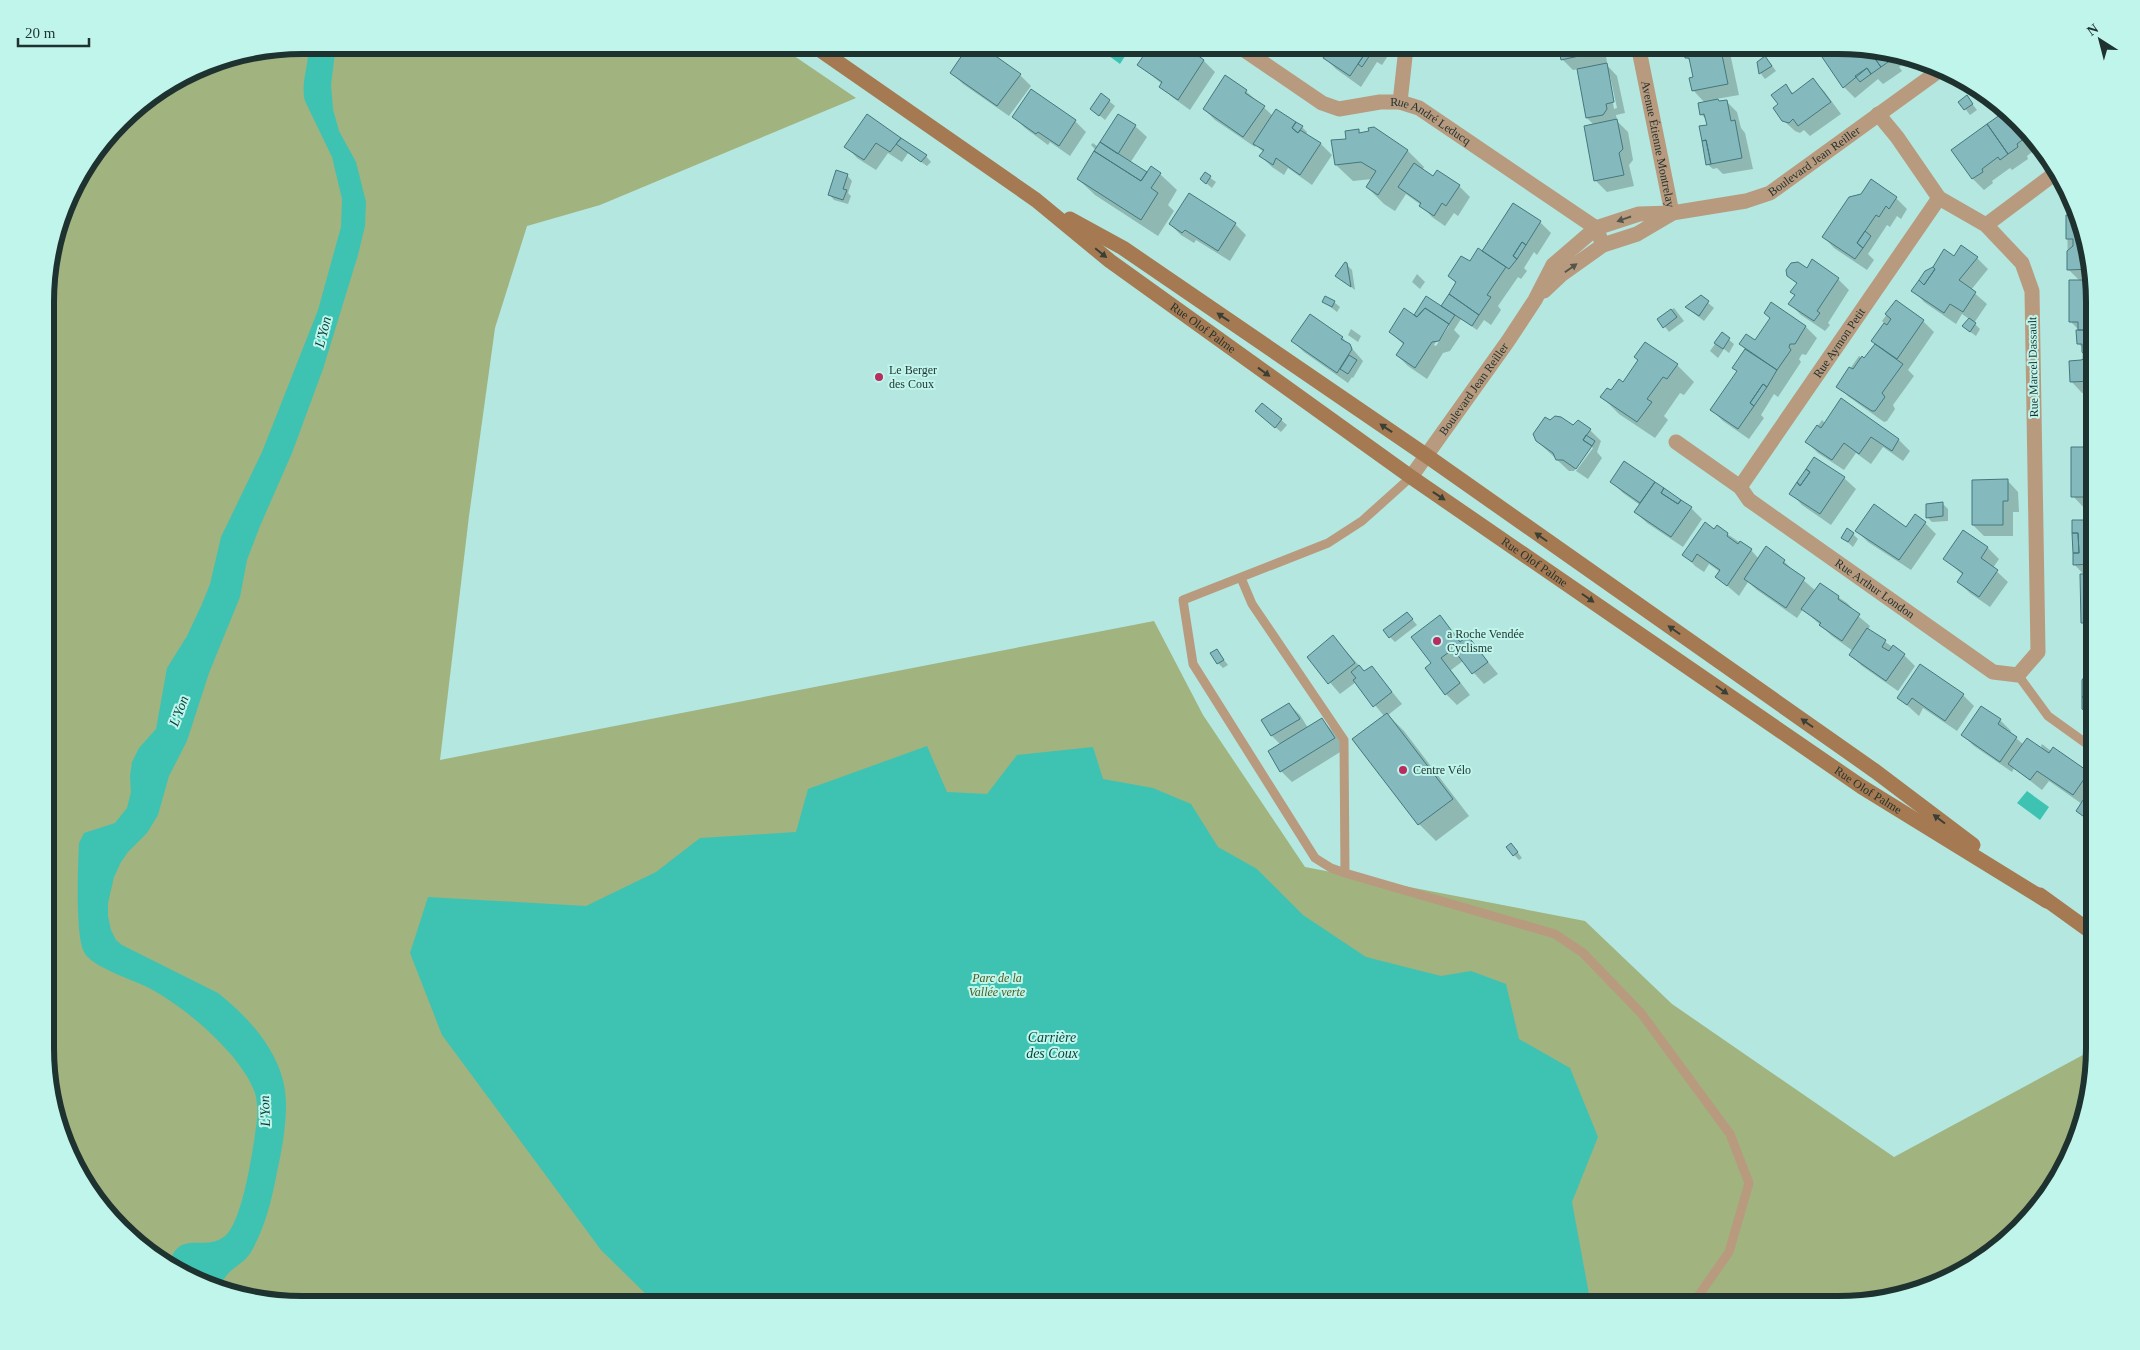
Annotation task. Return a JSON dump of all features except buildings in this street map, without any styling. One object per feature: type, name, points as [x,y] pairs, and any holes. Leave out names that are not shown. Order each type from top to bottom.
[{"type":"main road","name":"Rue Olof Palme","points":[[826,54],[1036,200],[1110,261],[1411,477],[1862,787],[2047,901]]},
{"type":"main road","name":"Rue Olof Palme","points":[[1036,200],[1123,248],[1427,456],[1875,771],[2086,928]]},
{"type":"street","name":"Rue André Leducq","points":[[1250,54],[1322,103],[1339,108],[1380,102],[1400,102],[1419,108],[1596,228]]},
{"type":"street","points":[[1400,102],[1405,54]]},
{"type":"street","name":"Avenue Étienne Montrelay","points":[[1640,54],[1672,213]]},
{"type":"street","name":"Boulevard Jean Reiller","points":[[1411,477],[1535,300],[1552,265],[1596,228],[1639,214],[1672,213],[1746,202],[1770,193],[1935,74]]},
{"type":"street","name":"Rue Marcel Dassault","points":[[1878,114],[1897,137],[1939,198],[1986,225],[2022,263],[2032,291],[2038,652],[2018,675]]},
{"type":"street","points":[[1986,225],[2052,176]]},
{"type":"street","name":"Rue Aymon Petit","points":[[1740,487],[1939,198]]},
{"type":"street","name":"Boulevard Jean Reiller","points":[[1535,300],[1561,275],[1603,245],[1637,234],[1672,213]]},
{"type":"street","points":[[1596,228],[1603,245]]},
{"type":"street","name":"Rue Arthur London","points":[[1676,442],[1740,487],[1749,500],[1993,672],[2018,675]]},
{"type":"lane","points":[[1411,477],[1362,521],[1328,543],[1183,600],[1193,664],[1315,858],[1331,868],[1345,873],[1555,934],[1583,953],[1641,1013],[1730,1134],[1749,1183],[1729,1252],[1698,1296]]},
{"type":"lane","points":[[1241,578],[1252,604],[1344,740],[1345,873]]},
{"type":"lane","points":[[2018,675],[2048,716],[2086,743]]},
{"type":"green space","name":"Parc de la Vallée verte","points":[[286,54],[791,54],[856,98],[600,205],[527,226],[495,328],[469,516],[440,760],[1154,621],[1203,715],[1305,867],[1585,921],[1672,1004],[1894,1157],[2086,1053],[2084,1080],[2073,1128],[2053,1172],[2025,1212],[1989,1245],[1948,1271],[1902,1288],[1854,1296],[286,1296],[238,1288],[192,1271],[138,1235],[115,1212],[96,1186],[79,1158],[67,1128],[62,1112],[54,1064],[54,286],[62,238],[79,192],[105,151],[138,115],[192,79],[238,62]]},
{"type":"water","name":"L'Yon","points":[[308,54],[335,54],[331,85],[333,109],[339,131],[356,162],[366,202],[365,226],[323,369],[292,453],[247,560],[240,597],[209,673],[187,741],[169,776],[158,815],[147,833],[121,862],[114,877],[108,903],[111,930],[116,940],[122,945],[218,993],[243,1015],[265,1041],[280,1071],[286,1104],[285,1121],[281,1155],[270,1203],[264,1223],[251,1252],[230,1271],[222,1283],[192,1271],[171,1259],[179,1247],[186,1244],[212,1242],[220,1239],[228,1233],[233,1224],[247,1182],[257,1123],[255,1093],[238,1063],[194,1019],[163,996],[104,968],[88,958],[81,943],[79,931],[79,843],[84,833],[115,823],[127,808],[131,792],[130,776],[132,762],[139,748],[156,729],[167,668],[187,636],[202,604],[210,584],[221,537],[262,452],[318,310],[341,227],[342,199],[332,157],[305,101],[304,87]]},
{"type":"water","points":[[1106,54],[1126,54],[1120,64]]},
{"type":"water","name":"Carrière des Coux","points":[[927,746],[947,792],[987,794],[1017,755],[1093,747],[1103,779],[1153,788],[1191,804],[1218,847],[1257,869],[1303,915],[1366,957],[1441,976],[1471,971],[1506,984],[1519,1039],[1570,1068],[1598,1137],[1572,1202],[1589,1296],[648,1296],[601,1250],[442,1035],[410,953],[428,897],[586,906],[656,872],[700,838],[796,832],[808,789]]},
{"type":"water","points":[[2027,791],[2049,807],[2040,820],[2017,803]]},
{"type":"place","name":"Le Berger des Coux","points":[[879,377]]},
{"type":"place","name":"a Roche Vendée Cyclisme","points":[[1437,641]]},
{"type":"place","name":"Centre Vélo","points":[[1403,770]]}]
